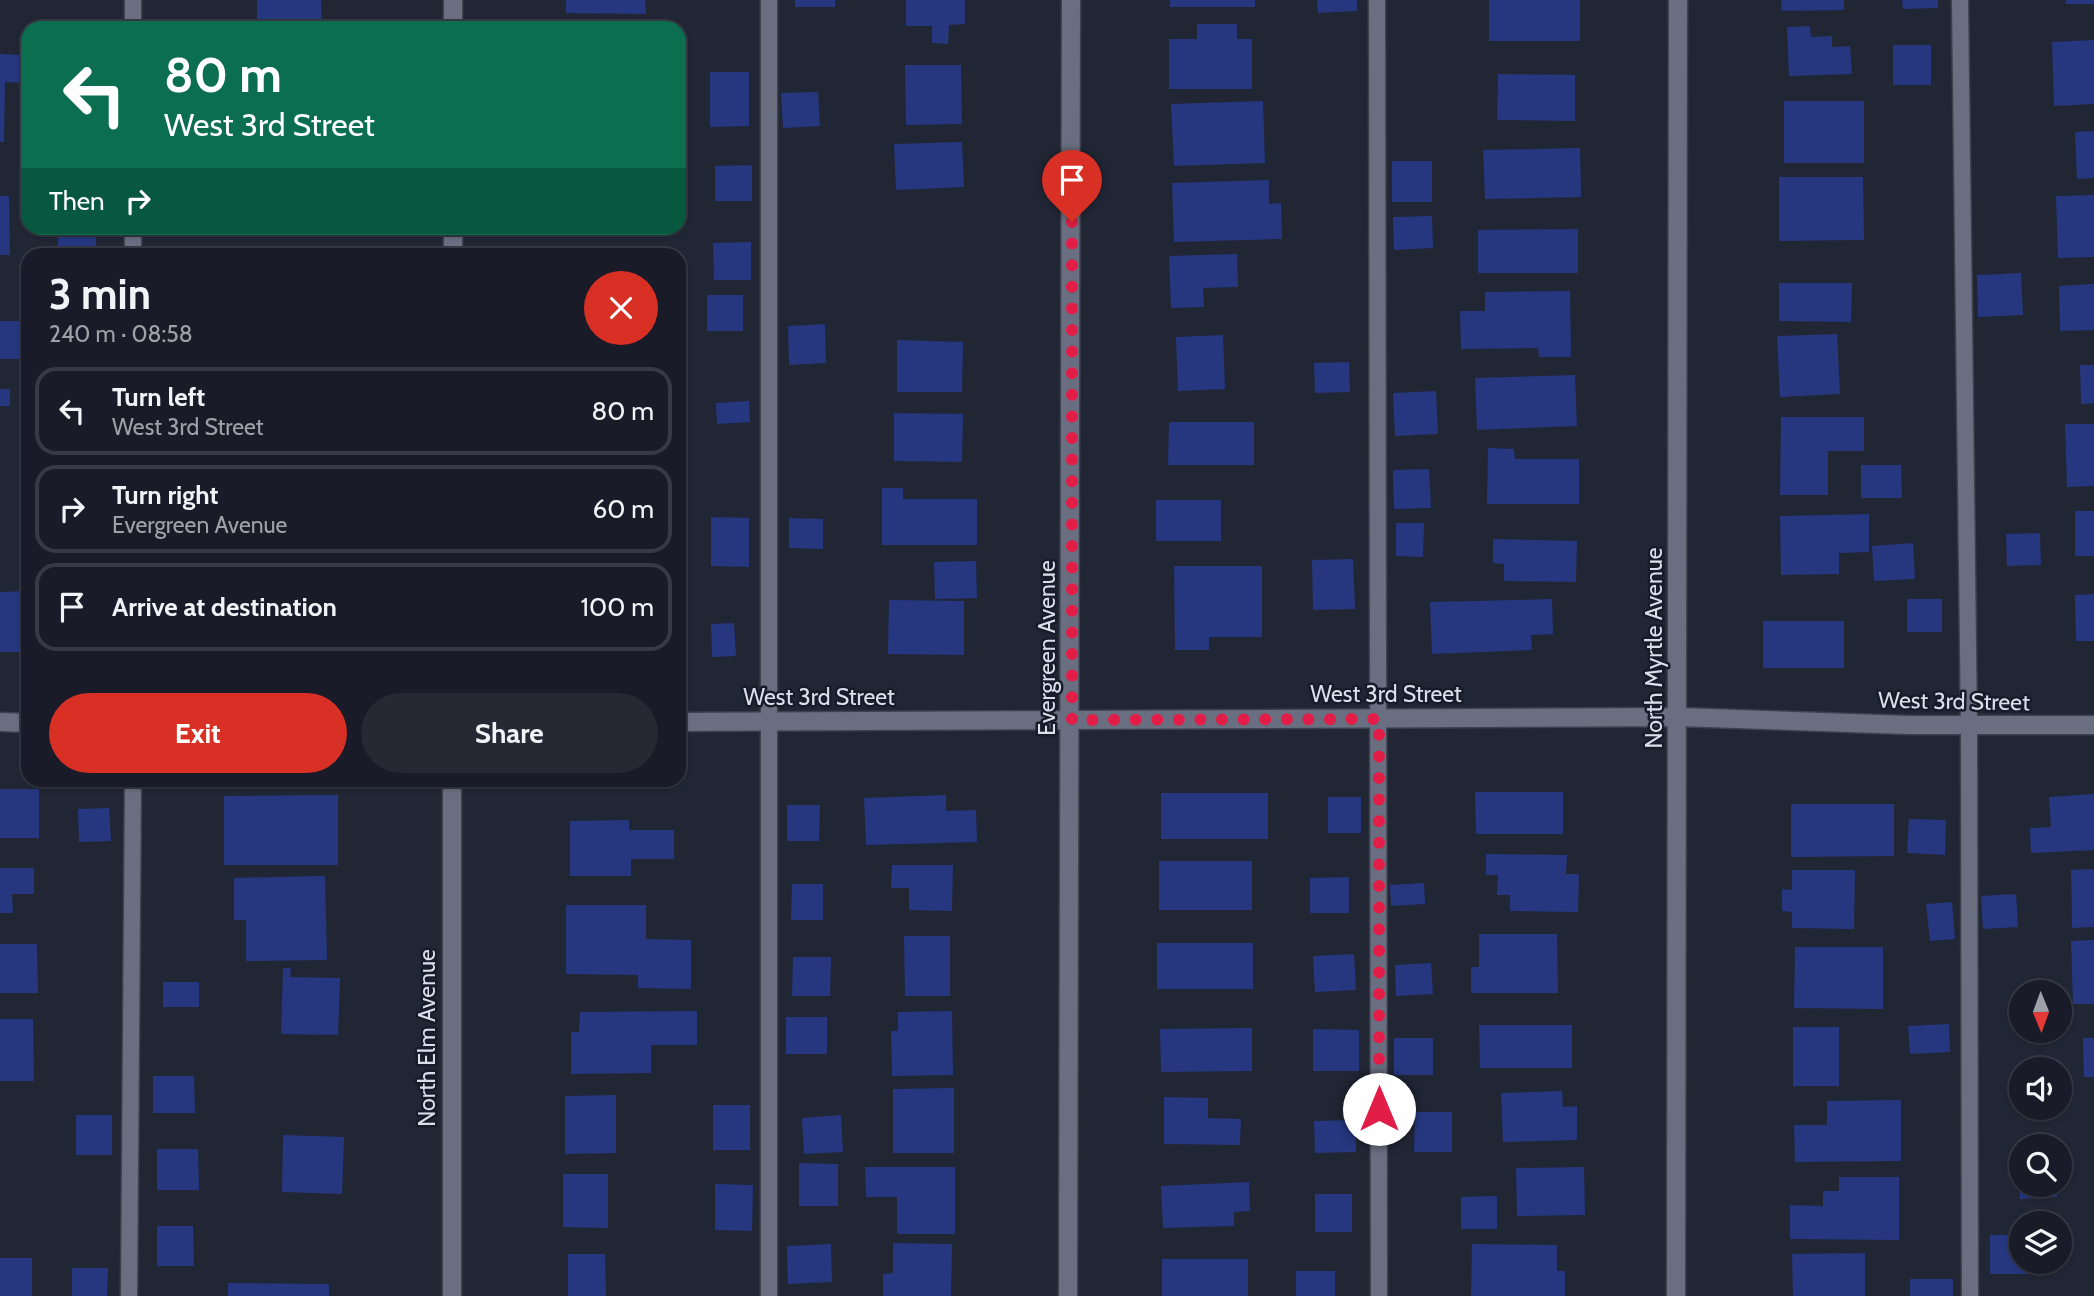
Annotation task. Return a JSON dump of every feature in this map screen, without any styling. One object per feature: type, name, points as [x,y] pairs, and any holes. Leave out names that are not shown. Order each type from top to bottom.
[{"type":"street","points":[[453,0],[453,21]]},
{"type":"street","name":"Evergreen Avenue","points":[[1068,1296],[1072,720],[1072,0]]},
{"type":"street","name":"North Myrtle Avenue","points":[[1676,1296],[1679,717],[1678,0]]},
{"type":"street","name":"West 3rd Street","points":[[686,722],[1679,717],[1969,727],[2094,725]]},
{"type":"street","points":[[0,723],[21,723]]},
{"type":"street","name":"North Elm Avenue","points":[[452,787],[452,1296]]},
{"type":"lane","points":[[133,0],[133,21]]},
{"type":"lane","points":[[769,0],[769,1296]]},
{"type":"lane","points":[[1377,0],[1379,1296]]},
{"type":"lane","points":[[1960,0],[1969,727],[1970,1296]]},
{"type":"lane","points":[[128,1296],[133,787]]},
{"type":"building","points":[[257,0],[321,0],[322,21],[257,21]]},
{"type":"building","points":[[566,0],[645,0],[646,14],[566,13]]},
{"type":"building","points":[[795,0],[835,0],[835,7],[795,7]]},
{"type":"building","points":[[906,0],[965,0],[965,24],[949,25],[948,44],[932,43],[932,26],[906,26]]},
{"type":"building","points":[[1170,0],[1255,0],[1255,7],[1170,7]]},
{"type":"building","points":[[1317,0],[1357,0],[1357,11],[1318,13]]},
{"type":"building","points":[[1489,0],[1580,0],[1580,41],[1489,41]]},
{"type":"building","points":[[1781,0],[1844,0],[1844,10],[1782,11]]},
{"type":"building","points":[[1902,0],[1938,0],[1938,8],[1903,9]]},
{"type":"building","points":[[2066,0],[2094,0],[2094,4],[2066,4]]},
{"type":"building","points":[[1197,24],[1237,24],[1237,39],[1252,39],[1252,89],[1169,89],[1169,39],[1197,39]]},
{"type":"building","points":[[1810,26],[1811,37],[1832,36],[1832,47],[1850,46],[1852,74],[1789,76],[1787,27]]},
{"type":"building","points":[[2094,40],[2094,104],[2054,106],[2052,42]]},
{"type":"building","points":[[1893,45],[1931,45],[1931,85],[1893,85]]},
{"type":"building","points":[[0,54],[21,55],[21,83],[5,82],[4,142],[0,142]]},
{"type":"building","points":[[905,65],[961,65],[962,124],[906,125]]},
{"type":"building","points":[[710,72],[749,72],[749,126],[710,127]]},
{"type":"building","points":[[1498,74],[1575,75],[1575,121],[1497,120]]},
{"type":"building","points":[[818,92],[820,126],[783,128],[781,93]]},
{"type":"building","points":[[1263,101],[1265,163],[1174,166],[1171,104]]},
{"type":"building","points":[[1784,101],[1864,101],[1864,163],[1784,163]]},
{"type":"building","points":[[2094,131],[2094,178],[2077,179],[2075,132]]},
{"type":"building","points":[[962,142],[964,187],[896,190],[894,144]]},
{"type":"building","points":[[1580,148],[1581,197],[1485,199],[1483,150]]},
{"type":"building","points":[[1392,161],[1432,161],[1432,202],[1392,202]]},
{"type":"building","points":[[752,165],[752,201],[715,201],[715,166]]},
{"type":"building","points":[[1779,177],[1863,177],[1864,240],[1779,241]]},
{"type":"building","points":[[1269,180],[1269,204],[1281,203],[1282,239],[1174,242],[1172,183]]},
{"type":"building","points":[[2094,195],[2094,257],[2058,258],[2056,196]]},
{"type":"building","points":[[0,196],[9,196],[10,255],[0,255]]},
{"type":"building","points":[[1432,216],[1433,248],[1394,250],[1393,217]]},
{"type":"building","points":[[1578,229],[1578,273],[1478,273],[1478,230]]},
{"type":"building","points":[[58,237],[96,237],[96,248],[58,248]]},
{"type":"building","points":[[751,242],[751,280],[714,280],[713,243]]},
{"type":"building","points":[[1237,254],[1238,287],[1203,288],[1204,307],[1171,308],[1169,256]]},
{"type":"building","points":[[2021,273],[2023,315],[1978,317],[1977,275]]},
{"type":"building","points":[[1779,283],[1852,283],[1851,322],[1779,321]]},
{"type":"building","points":[[2094,284],[2094,330],[2060,331],[2059,286]]},
{"type":"building","points":[[1570,291],[1571,357],[1539,357],[1538,348],[1461,349],[1460,311],[1485,311],[1485,292]]},
{"type":"building","points":[[707,295],[743,295],[743,331],[707,331]]},
{"type":"building","points":[[0,321],[21,321],[21,359],[0,359]]},
{"type":"building","points":[[825,324],[826,363],[789,365],[788,326]]},
{"type":"building","points":[[1837,334],[1840,394],[1780,397],[1777,336]]},
{"type":"building","points":[[1223,335],[1225,389],[1178,391],[1176,337]]},
{"type":"building","points":[[897,340],[963,342],[962,392],[897,392]]},
{"type":"building","points":[[1349,362],[1350,392],[1315,393],[1314,363]]},
{"type":"building","points":[[2080,365],[2094,365],[2094,403],[2081,404]]},
{"type":"building","points":[[1575,375],[1577,426],[1477,430],[1475,378]]},
{"type":"building","points":[[0,389],[10,389],[10,406],[0,406]]},
{"type":"building","points":[[1436,391],[1438,434],[1395,436],[1393,393]]},
{"type":"building","points":[[749,401],[750,422],[717,424],[716,403]]},
{"type":"building","points":[[894,413],[963,414],[962,462],[894,461]]},
{"type":"building","points":[[1781,417],[1864,417],[1864,451],[1828,451],[1828,495],[1780,495]]},
{"type":"building","points":[[1169,422],[1254,422],[1254,465],[1168,465]]},
{"type":"building","points":[[2065,424],[2094,424],[2094,486],[2067,487]]},
{"type":"building","points":[[1488,448],[1514,449],[1515,459],[1579,459],[1579,504],[1487,504]]},
{"type":"building","points":[[1861,465],[1901,465],[1902,498],[1861,498]]},
{"type":"building","points":[[1429,469],[1431,508],[1394,509],[1393,470]]},
{"type":"building","points":[[882,488],[903,488],[903,499],[977,499],[977,545],[882,545]]},
{"type":"building","points":[[1156,500],[1221,500],[1221,541],[1156,541]]},
{"type":"building","points":[[2075,511],[2094,511],[2094,556],[2075,556]]},
{"type":"building","points":[[1869,514],[1869,552],[1839,553],[1839,574],[1781,575],[1780,516]]},
{"type":"building","points":[[711,517],[749,518],[749,567],[711,566]]},
{"type":"building","points":[[789,518],[823,519],[823,549],[789,548]]},
{"type":"building","points":[[1396,523],[1424,523],[1423,557],[1396,556]]},
{"type":"building","points":[[2040,533],[2041,565],[2007,566],[2006,534]]},
{"type":"building","points":[[1493,539],[1577,541],[1576,582],[1504,581],[1504,564],[1493,563]]},
{"type":"building","points":[[1913,543],[1915,579],[1874,581],[1872,546]]},
{"type":"building","points":[[1353,559],[1355,609],[1313,610],[1312,560]]},
{"type":"building","points":[[976,561],[977,598],[935,599],[934,562]]},
{"type":"building","points":[[1174,566],[1262,566],[1262,637],[1209,637],[1209,650],[1175,650]]},
{"type":"building","points":[[21,591],[21,652],[0,652],[0,592]]},
{"type":"building","points":[[2094,594],[2094,641],[2076,641],[2075,595]]},
{"type":"building","points":[[1552,599],[1553,634],[1531,635],[1532,650],[1432,654],[1430,602]]},
{"type":"building","points":[[1907,599],[1942,599],[1942,632],[1907,632]]},
{"type":"building","points":[[889,600],[964,601],[964,655],[888,654]]},
{"type":"building","points":[[1763,621],[1844,621],[1844,668],[1763,668]]},
{"type":"building","points":[[734,623],[736,656],[712,657],[711,624]]},
{"type":"building","points":[[0,789],[39,789],[39,838],[0,838]]},
{"type":"building","points":[[1475,792],[1563,792],[1563,834],[1476,834]]},
{"type":"building","points":[[1161,793],[1268,793],[1268,839],[1161,839]]},
{"type":"building","points":[[2094,794],[2094,850],[2031,853],[2030,828],[2051,827],[2049,797]]},
{"type":"building","points":[[338,795],[338,865],[224,865],[224,796]]},
{"type":"building","points":[[946,795],[946,811],[976,810],[977,842],[866,845],[864,798]]},
{"type":"building","points":[[1328,797],[1361,797],[1361,833],[1328,833]]},
{"type":"building","points":[[1791,804],[1894,804],[1894,856],[1791,857]]},
{"type":"building","points":[[787,805],[820,805],[819,841],[787,841]]},
{"type":"building","points":[[109,808],[111,841],[79,842],[78,809]]},
{"type":"building","points":[[1909,819],[1946,820],[1945,855],[1907,853]]},
{"type":"building","points":[[629,820],[629,830],[674,830],[674,859],[631,859],[631,876],[570,876],[570,821]]},
{"type":"building","points":[[1486,854],[1567,855],[1566,874],[1579,874],[1578,912],[1510,911],[1510,895],[1497,895],[1498,875],[1486,875]]},
{"type":"building","points":[[1159,861],[1252,861],[1252,910],[1159,910]]},
{"type":"building","points":[[892,865],[953,865],[952,911],[909,910],[909,888],[891,888]]},
{"type":"building","points":[[0,868],[34,868],[34,894],[12,894],[13,913],[0,913]]},
{"type":"building","points":[[2094,869],[2094,927],[2072,928],[2071,870]]},
{"type":"building","points":[[1792,870],[1855,870],[1854,929],[1792,928],[1792,912],[1782,911],[1782,889],[1792,890]]},
{"type":"building","points":[[325,876],[327,960],[246,961],[246,920],[234,920],[234,878]]},
{"type":"building","points":[[1349,877],[1349,913],[1310,913],[1310,878]]},
{"type":"building","points":[[1424,883],[1425,904],[1391,906],[1390,885]]},
{"type":"building","points":[[792,884],[823,884],[823,920],[791,920]]},
{"type":"building","points":[[2016,894],[2018,927],[1983,929],[1981,896]]},
{"type":"building","points":[[1952,902],[1955,939],[1930,941],[1926,904]]},
{"type":"building","points":[[566,905],[646,905],[646,939],[691,940],[691,989],[638,988],[638,975],[566,974]]},
{"type":"building","points":[[1479,934],[1557,934],[1558,993],[1471,993],[1471,967],[1479,967]]},
{"type":"building","points":[[904,936],[950,936],[950,996],[905,996]]},
{"type":"building","points":[[2094,940],[2094,1004],[2073,1004],[2071,941]]},
{"type":"building","points":[[1157,943],[1253,943],[1253,989],[1157,989]]},
{"type":"building","points":[[0,944],[37,944],[38,993],[0,993]]},
{"type":"building","points":[[1795,947],[1883,947],[1883,1009],[1794,1008]]},
{"type":"building","points":[[1354,954],[1356,990],[1315,992],[1313,956]]},
{"type":"building","points":[[793,957],[831,957],[830,996],[792,996]]},
{"type":"building","points":[[1431,963],[1433,994],[1396,996],[1395,965]]},
{"type":"building","points":[[283,968],[291,968],[290,977],[340,978],[338,1035],[281,1034]]},
{"type":"building","points":[[163,982],[199,982],[199,1007],[163,1007]]},
{"type":"building","points":[[697,1011],[697,1045],[651,1045],[651,1073],[571,1074],[571,1032],[579,1032],[580,1012]]},
{"type":"building","points":[[952,1011],[953,1075],[892,1076],[891,1031],[898,1031],[898,1012]]},
{"type":"building","points":[[786,1017],[827,1017],[827,1054],[786,1054]]},
{"type":"building","points":[[0,1019],[33,1019],[34,1081],[0,1081]]},
{"type":"building","points":[[1949,1024],[1950,1052],[1910,1054],[1908,1026]]},
{"type":"building","points":[[1479,1025],[1572,1025],[1572,1068],[1480,1068]]},
{"type":"building","points":[[1793,1027],[1839,1027],[1839,1086],[1793,1086]]},
{"type":"building","points":[[1252,1028],[1252,1071],[1161,1072],[1160,1029]]},
{"type":"building","points":[[1313,1029],[1359,1030],[1359,1071],[1313,1071]]},
{"type":"building","points":[[1394,1038],[1433,1038],[1433,1075],[1394,1075]]},
{"type":"building","points":[[2083,1038],[2094,1038],[2094,1077],[2084,1077]]},
{"type":"building","points":[[153,1076],[194,1076],[195,1113],[153,1113]]},
{"type":"building","points":[[954,1088],[954,1153],[893,1153],[893,1089]]},
{"type":"building","points":[[1562,1091],[1563,1107],[1577,1106],[1577,1140],[1503,1142],[1501,1093]]},
{"type":"building","points":[[616,1095],[616,1153],[565,1154],[565,1096]]},
{"type":"building","points":[[1164,1097],[1208,1098],[1208,1118],[1241,1119],[1240,1145],[1164,1144]]},
{"type":"building","points":[[1901,1100],[1901,1161],[1795,1162],[1794,1125],[1827,1125],[1827,1101]]},
{"type":"building","points":[[713,1105],[750,1105],[750,1150],[713,1150]]},
{"type":"building","points":[[1415,1112],[1452,1112],[1452,1152],[1414,1152]]},
{"type":"building","points":[[76,1115],[112,1115],[112,1155],[76,1155]]},
{"type":"building","points":[[841,1115],[843,1152],[804,1154],[802,1118]]},
{"type":"building","points":[[1356,1120],[1356,1152],[1315,1153],[1314,1121]]},
{"type":"building","points":[[283,1135],[344,1137],[342,1194],[282,1192]]},
{"type":"building","points":[[157,1149],[198,1149],[199,1190],[157,1190]]},
{"type":"building","points":[[799,1163],[838,1164],[838,1206],[799,1206]]},
{"type":"building","points":[[865,1167],[955,1167],[955,1234],[897,1234],[897,1197],[866,1197]]},
{"type":"building","points":[[1584,1167],[1585,1215],[1517,1216],[1516,1168]]},
{"type":"building","points":[[563,1174],[608,1174],[608,1228],[563,1227]]},
{"type":"building","points":[[1839,1177],[1899,1177],[1899,1240],[1790,1239],[1790,1205],[1823,1206],[1823,1191],[1839,1191]]},
{"type":"building","points":[[1249,1182],[1250,1211],[1234,1212],[1234,1226],[1163,1228],[1161,1186]]},
{"type":"building","points":[[715,1184],[753,1185],[752,1231],[715,1230]]},
{"type":"building","points":[[1315,1194],[1352,1194],[1352,1232],[1315,1232]]},
{"type":"building","points":[[1497,1196],[1497,1229],[1461,1229],[1461,1197]]},
{"type":"building","points":[[2020,1197],[2057,1197],[2020,1199]]},
{"type":"building","points":[[157,1226],[193,1226],[194,1266],[157,1266]]},
{"type":"building","points":[[1990,1235],[2009,1235],[2009,1274],[1990,1274]]},
{"type":"building","points":[[893,1243],[952,1244],[951,1296],[883,1296],[883,1274],[893,1273]]},
{"type":"building","points":[[831,1244],[832,1282],[788,1284],[787,1246]]},
{"type":"building","points":[[1472,1244],[1557,1245],[1557,1271],[1565,1271],[1565,1296],[1471,1296]]},
{"type":"building","points":[[1865,1253],[1865,1296],[1793,1296],[1792,1254]]},
{"type":"building","points":[[568,1254],[605,1254],[606,1296],[568,1296]]},
{"type":"building","points":[[0,1258],[32,1258],[32,1296],[0,1296]]},
{"type":"building","points":[[1162,1259],[1248,1259],[1248,1296],[1162,1296]]},
{"type":"building","points":[[72,1268],[108,1268],[107,1296],[72,1296]]},
{"type":"building","points":[[1296,1271],[1335,1271],[1335,1296],[1296,1296]]},
{"type":"building","points":[[1910,1279],[1953,1279],[1953,1296],[1910,1296]]},
{"type":"building","points":[[228,1283],[329,1284],[329,1296],[228,1296]]},
{"type":"route","points":[[1072,222],[1072,720],[1379,719],[1379,1109]]}]
